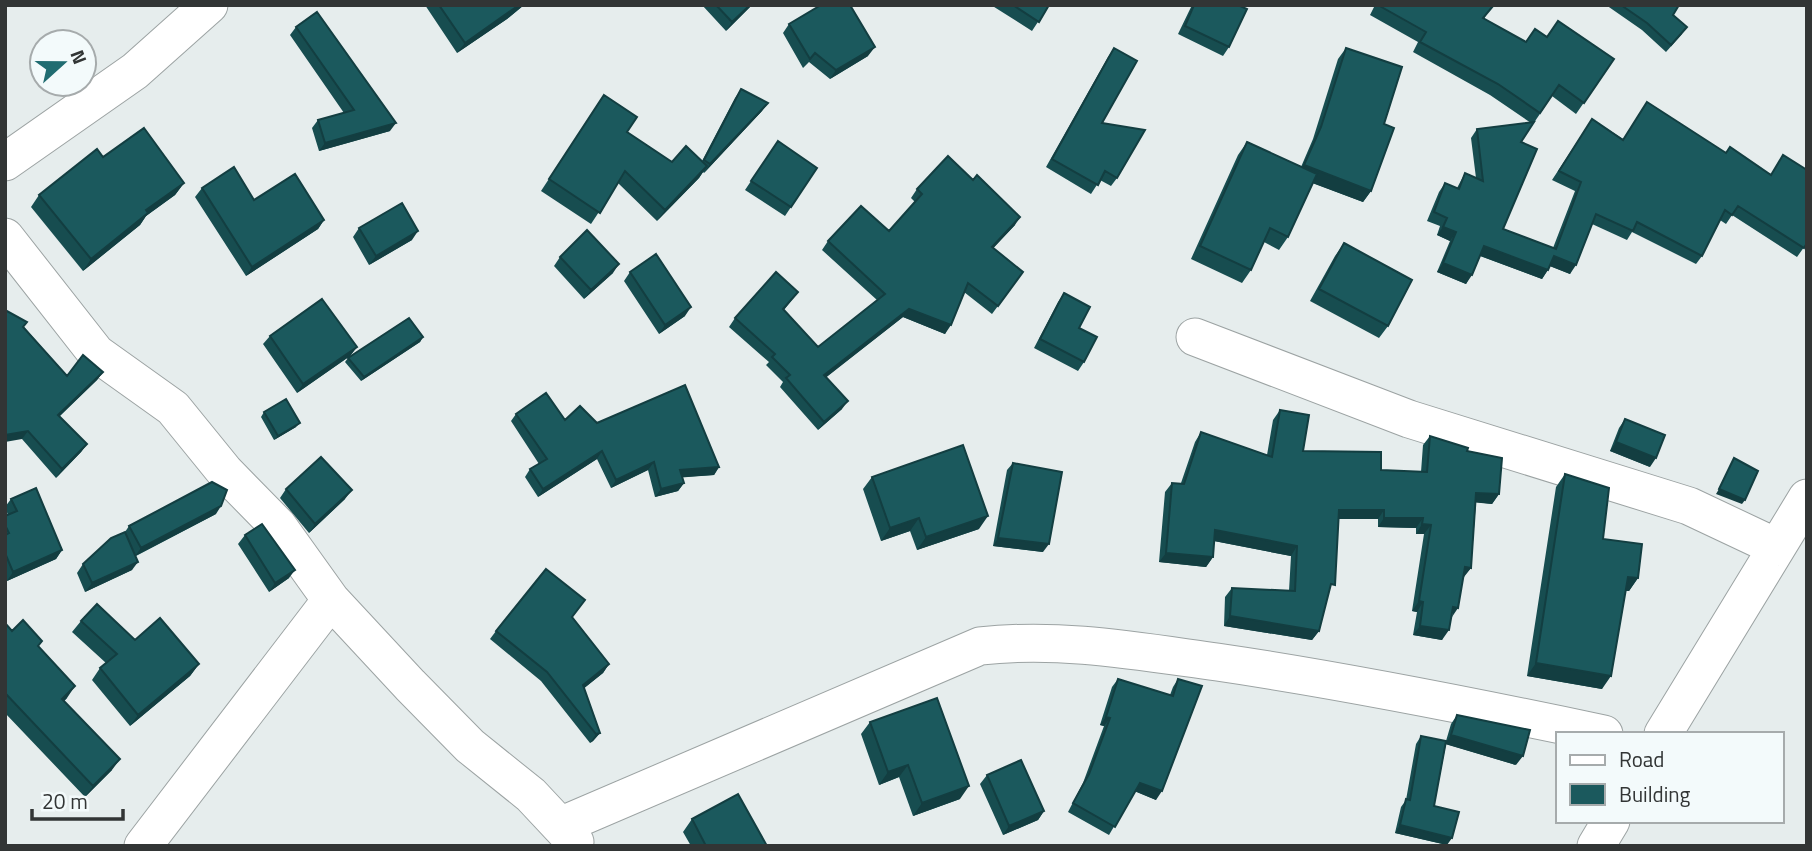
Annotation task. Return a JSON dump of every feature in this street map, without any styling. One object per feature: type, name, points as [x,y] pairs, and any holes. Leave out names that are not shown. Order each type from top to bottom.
[{"type":"street","points":[[5,162],[135,71],[209,5]]},
{"type":"street","points":[[5,237],[96,353],[173,408],[225,472],[278,526],[331,600],[470,746],[531,795],[569,836],[979,646],[1020,642],[1091,644],[1283,672],[1594,732]]},
{"type":"street","points":[[1195,337],[1409,419],[1689,506],[1776,547]]},
{"type":"street","points":[[1664,732],[1807,498]]},
{"type":"street","points":[[143,846],[331,600]]},
{"type":"street","points":[[1596,846],[1610,823]]},
{"type":"building","points":[[439,5],[519,5],[465,43]]},
{"type":"building","points":[[716,5],[750,5],[732,22]]},
{"type":"building","points":[[821,5],[850,5],[875,47],[836,70],[815,53],[810,59],[789,24]]},
{"type":"building","points":[[1013,5],[1049,5],[1039,22]]},
{"type":"building","points":[[1194,5],[1238,5],[1247,9],[1229,47],[1185,26]]},
{"type":"building","points":[[1378,5],[1491,5],[1493,6],[1483,18],[1526,42],[1535,29],[1547,37],[1558,21],[1614,59],[1584,103],[1559,85],[1540,113],[1498,84],[1420,42],[1426,32]]},
{"type":"building","points":[[1621,5],[1679,5],[1673,15],[1687,27],[1671,45],[1647,23]]},
{"type":"building","points":[[317,12],[396,123],[325,143],[318,120],[354,110],[296,27]]},
{"type":"building","points":[[1114,48],[1137,61],[1102,123],[1145,130],[1117,178],[1105,171],[1098,185],[1052,159]]},
{"type":"building","points":[[1346,48],[1402,67],[1384,124],[1394,128],[1371,191],[1304,165],[1321,127]]},
{"type":"building","points":[[741,89],[768,103],[710,164],[704,160]]},
{"type":"building","points":[[604,95],[637,117],[627,132],[672,162],[686,146],[707,166],[665,210],[625,171],[600,213],[549,179]]},
{"type":"building","points":[[1647,102],[1726,153],[1730,147],[1771,175],[1783,155],[1807,170],[1807,243],[1804,248],[1738,206],[1732,215],[1725,210],[1702,256],[1637,222],[1633,231],[1596,214],[1576,265],[1554,256],[1548,270],[1484,246],[1472,275],[1443,263],[1456,232],[1443,227],[1447,218],[1434,212],[1445,183],[1459,189],[1465,173],[1483,181],[1477,129],[1534,122],[1521,142],[1537,149],[1503,229],[1556,249],[1581,182],[1559,171],[1592,119],[1623,140]]},
{"type":"building","points":[[144,128],[184,183],[146,210],[148,213],[91,259],[39,195],[97,149],[103,157]]},
{"type":"building","points":[[778,141],[817,168],[791,207],[751,181]]},
{"type":"building","points":[[1247,142],[1317,174],[1288,237],[1270,228],[1251,270],[1200,246]]},
{"type":"building","points":[[948,156],[973,180],[977,175],[1020,217],[992,247],[1023,272],[998,306],[968,283],[951,325],[909,309],[824,375],[848,401],[824,422],[786,378],[790,375],[772,357],[775,354],[735,318],[776,272],[798,292],[783,309],[818,347],[885,294],[828,241],[861,206],[889,231],[922,194],[917,189]]},
{"type":"building","points":[[234,167],[254,200],[295,174],[324,220],[252,267],[202,188]]},
{"type":"building","points":[[402,203],[418,231],[376,256],[359,228]]},
{"type":"building","points":[[587,230],[619,264],[591,290],[560,257]]},
{"type":"building","points":[[1344,243],[1412,280],[1388,326],[1319,289]]},
{"type":"building","points":[[656,254],[691,307],[665,325],[630,272]]},
{"type":"building","points":[[1064,293],[1090,307],[1079,328],[1097,337],[1084,362],[1040,339]]},
{"type":"building","points":[[322,299],[357,347],[303,384],[270,336]]},
{"type":"building","points":[[5,310],[27,322],[23,327],[67,376],[83,355],[103,372],[58,415],[87,444],[62,469],[28,431],[5,435]]},
{"type":"building","points":[[409,318],[423,337],[364,377],[348,358]]},
{"type":"building","points":[[685,385],[719,467],[680,470],[684,483],[661,489],[654,462],[616,480],[602,451],[543,489],[530,469],[547,459],[516,414],[546,393],[565,420],[580,406],[597,423]]},
{"type":"building","points":[[286,399],[300,423],[278,436],[264,412]]},
{"type":"building","points":[[1280,410],[1309,415],[1303,451],[1381,452],[1381,470],[1427,472],[1430,436],[1468,448],[1467,451],[1502,458],[1499,494],[1476,493],[1471,568],[1465,567],[1458,608],[1453,607],[1449,630],[1420,626],[1423,602],[1419,601],[1431,525],[1422,524],[1423,518],[1384,518],[1384,510],[1339,510],[1335,585],[1331,584],[1319,631],[1230,616],[1232,588],[1295,591],[1297,546],[1215,530],[1213,557],[1166,553],[1172,483],[1184,484],[1201,432],[1272,457]]},
{"type":"building","points":[[1625,419],[1665,435],[1656,458],[1616,442]]},
{"type":"building","points":[[963,445],[988,516],[926,537],[919,518],[890,528],[872,477]]},
{"type":"building","points":[[321,457],[352,490],[315,524],[286,489]]},
{"type":"building","points":[[1734,458],[1758,471],[1745,500],[1719,489]]},
{"type":"building","points":[[1013,463],[1062,472],[1049,544],[998,538]]},
{"type":"building","points":[[1565,474],[1609,488],[1603,539],[1642,544],[1638,578],[1628,577],[1611,676],[1536,663]]},
{"type":"building","points":[[212,482],[227,490],[221,506],[141,548],[129,526]]},
{"type":"building","points":[[36,488],[62,550],[13,572],[5,553],[5,535],[9,533],[5,516],[17,511],[11,499]]},
{"type":"building","points":[[262,524],[295,570],[275,583],[245,535]]},
{"type":"building","points":[[125,532],[138,562],[92,583],[83,564],[111,538]]},
{"type":"building","points":[[546,569],[585,600],[572,617],[609,664],[583,685],[600,733],[596,734],[547,672],[496,631]]},
{"type":"building","points":[[97,604],[135,640],[160,618],[199,664],[138,715],[100,668],[117,654],[81,621]]},
{"type":"building","points":[[23,620],[42,641],[38,646],[75,686],[62,699],[120,759],[93,786],[5,693],[5,623],[12,631]]},
{"type":"building","points":[[1118,679],[1173,696],[1178,679],[1202,686],[1162,791],[1140,783],[1115,827],[1073,803],[1089,774],[1110,718],[1106,717]]},
{"type":"building","points":[[937,698],[969,786],[922,803],[908,765],[888,772],[870,722]]},
{"type":"building","points":[[1457,715],[1530,730],[1523,756],[1451,735]]},
{"type":"building","points":[[1421,736],[1446,741],[1434,806],[1459,812],[1452,838],[1400,825],[1406,799],[1410,800]]},
{"type":"building","points":[[1021,760],[1044,811],[1009,826],[987,775]]},
{"type":"building","points":[[738,794],[767,846],[706,846],[692,819]]}]
